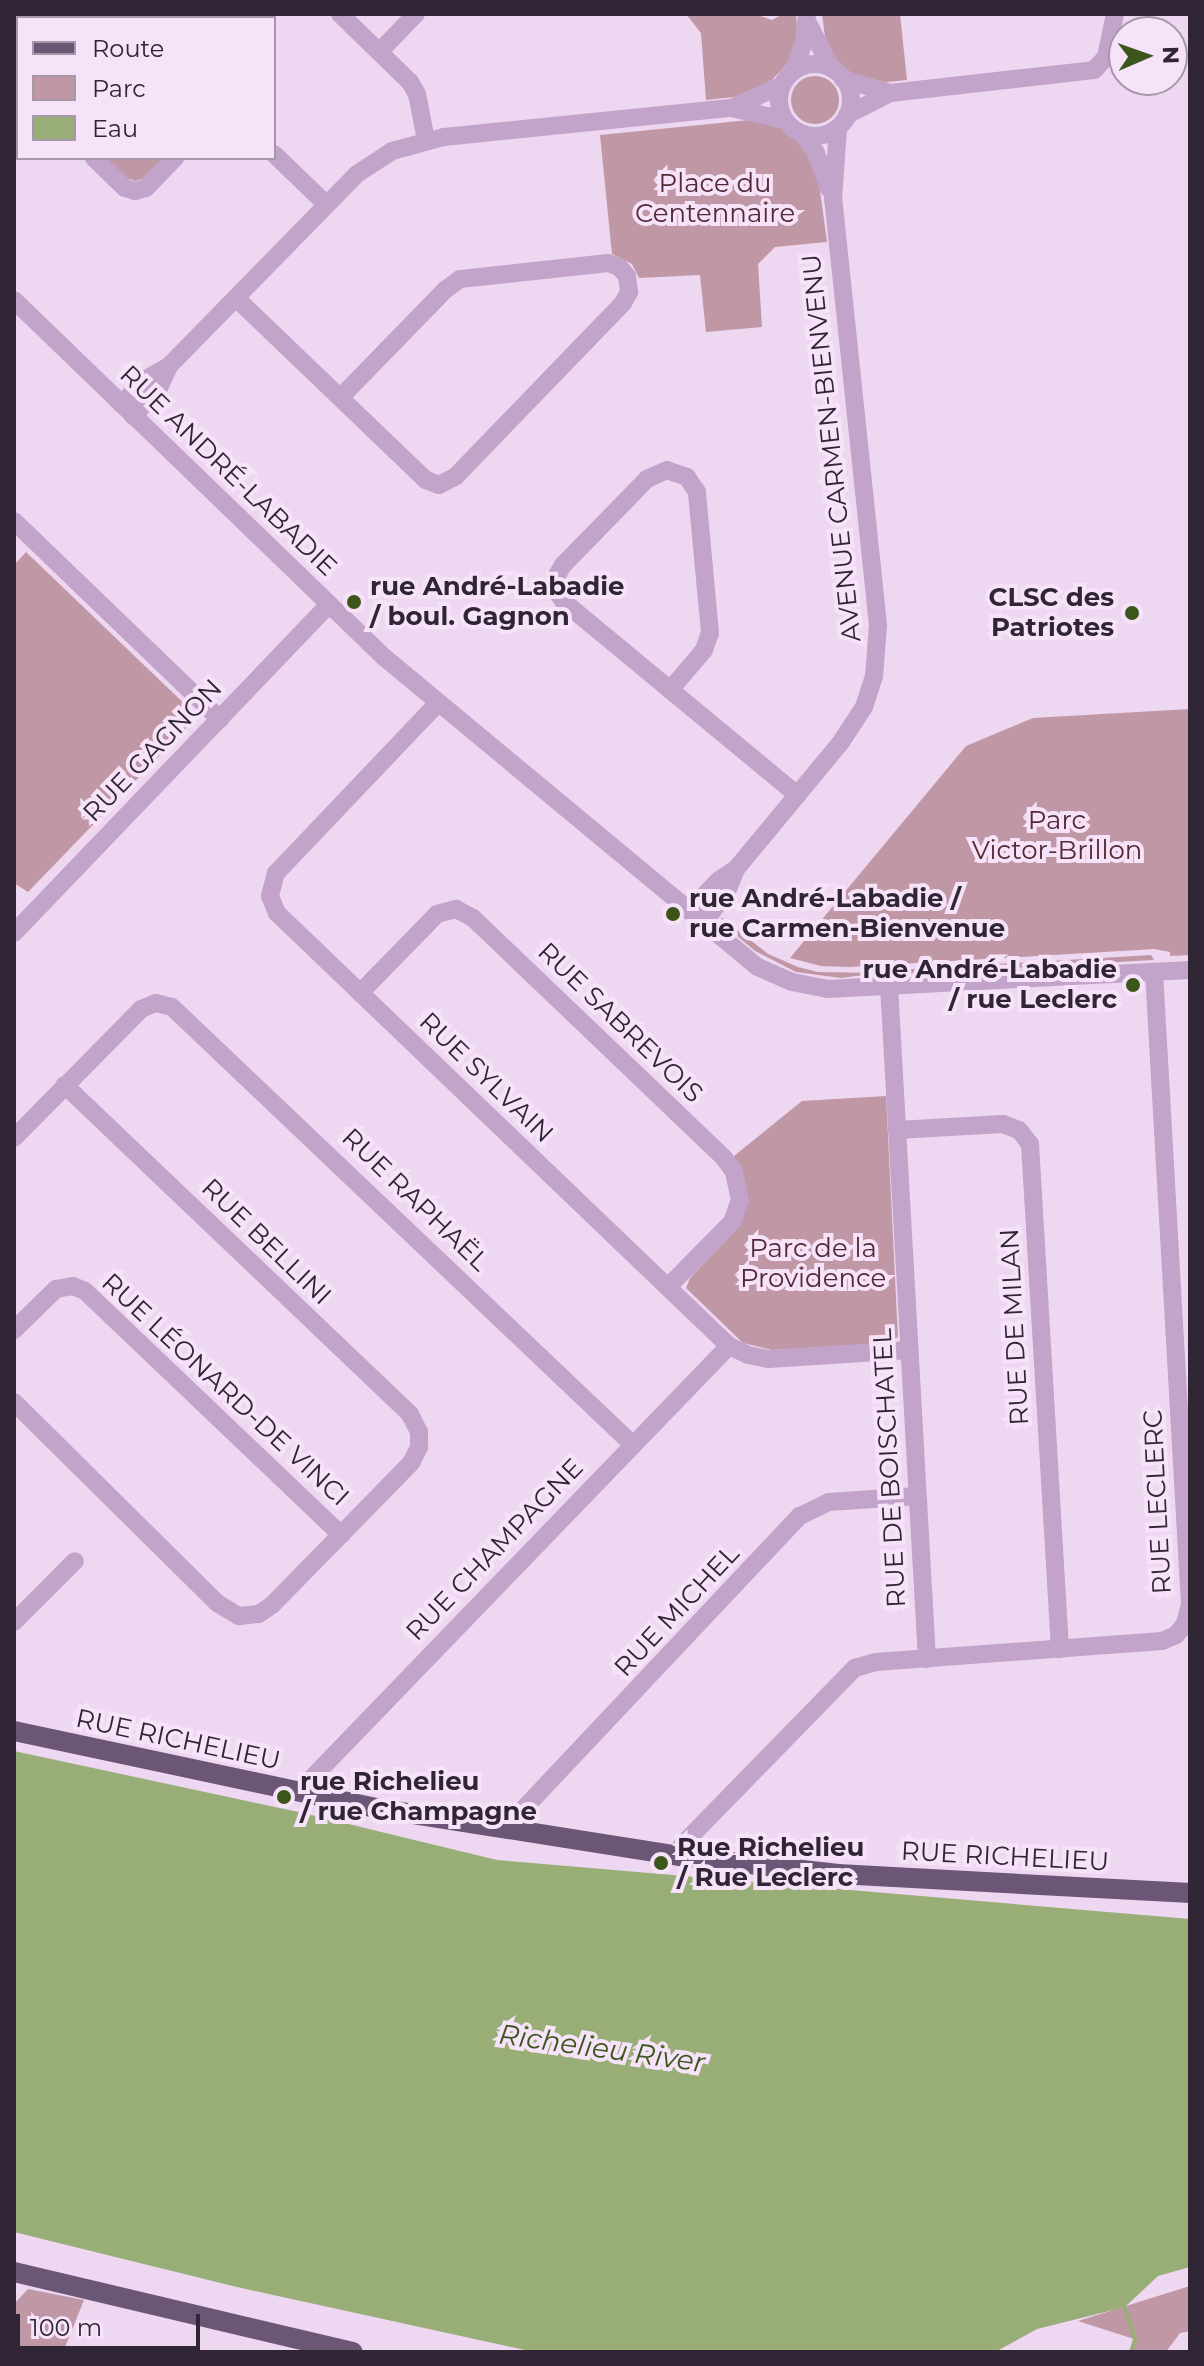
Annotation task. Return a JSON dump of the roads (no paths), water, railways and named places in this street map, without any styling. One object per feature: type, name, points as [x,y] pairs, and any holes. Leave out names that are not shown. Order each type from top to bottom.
[{"type":"main road","name":"RUE RICHELIEU","points":[[14,1731],[305,1793],[680,1856],[838,1874],[1190,1893]]},
{"type":"main road","points":[[15,2275],[353,2352]]},
{"type":"street","points":[[340,14],[415,90],[426,140]]},
{"type":"street","points":[[379,52],[416,14]]},
{"type":"street","points":[[127,410],[148,378],[169,366],[326,204],[370,164],[426,140],[731,108],[785,120],[803,134],[823,136],[890,93],[1094,70],[1106,57],[1115,14]]},
{"type":"street","points":[[808,18],[850,97],[842,122]]},
{"type":"street","points":[[785,120],[779,103],[808,18]]},
{"type":"street","points":[[731,108],[813,64],[890,93]]},
{"type":"street","name":"AVENUE CARMEN-BIENVENU","points":[[696,917],[726,894],[736,869],[859,716],[871,687],[878,656],[861,449],[833,199],[842,122]]},
{"type":"street","name":"AVENUE CARMEN-BIENVENU","points":[[803,134],[816,153],[833,199]]},
{"type":"street","points":[[276,156],[326,204]]},
{"type":"street","points":[[96,160],[122,186],[135,191],[146,188],[173,160]]},
{"type":"street","points":[[236,298],[426,480],[436,485],[446,484],[623,303],[629,292],[627,276],[619,267],[608,263],[460,279],[445,290],[341,397]]},
{"type":"street","name":"RUE ANDRÉ-LABADIE","points":[[14,300],[329,605],[438,703],[751,962],[792,982],[827,989],[1190,970]]},
{"type":"street","points":[[670,690],[704,650],[710,633],[697,492],[687,477],[667,470],[651,476],[605,522],[563,565],[555,584],[561,599],[670,690],[797,795]]},
{"type":"street","points":[[14,521],[220,719]]},
{"type":"street","name":"RUE GAGNON","points":[[14,933],[329,605]]},
{"type":"street","name":"RUE SYLVAIN","points":[[438,703],[271,882],[270,896],[277,913],[729,1346],[748,1355],[769,1359],[909,1350]]},
{"type":"street","points":[[14,904],[29,918]]},
{"type":"street","name":"RUE SABREVOIS","points":[[360,993],[437,914],[456,909],[473,918],[722,1156],[734,1172],[740,1200],[732,1222],[668,1287]]},
{"type":"street","name":"RUE LECLERC","points":[[680,1856],[682,1845],[850,1671],[870,1663],[1162,1641],[1179,1632],[1189,1614],[1154,972]]},
{"type":"street","name":"RUE DE BOISCHATEL","points":[[889,986],[927,1659]]},
{"type":"street","name":"RUE RAPHAËL","points":[[65,1085],[137,1012],[156,1003],[169,1005],[182,1014],[633,1445]]},
{"type":"street","points":[[14,1138],[65,1085]]},
{"type":"street","name":"RUE BELLINI","points":[[65,1085],[410,1414],[418,1427],[420,1442],[411,1463],[341,1535]]},
{"type":"street","name":"RUE DE MILAN","points":[[897,1130],[1008,1124],[1019,1130],[1030,1144],[1060,1649]]},
{"type":"street","name":"RUE LÉONARD-DE VINCI","points":[[14,1330],[52,1292],[73,1286],[96,1300],[341,1535]]},
{"type":"street","name":"RUE CHAMPAGNE","points":[[305,1793],[309,1781],[729,1346]]},
{"type":"street","points":[[14,1402],[230,1613],[244,1616],[267,1609],[341,1535]]},
{"type":"street","name":"RUE MICHEL","points":[[512,1830],[514,1819],[800,1516],[829,1502],[917,1496]]},
{"type":"street","points":[[14,1622],[75,1561]]},
{"type":"water","name":"Richelieu River","points":[[14,1751],[303,1813],[497,1860],[1190,1919],[1190,2267],[1158,2276],[1125,2307],[1037,2329],[995,2352],[534,2352],[237,2287],[14,2232]]},
{"type":"waterway","points":[[1124,2307],[1135,2339],[1131,2352]]},
{"type":"place","name":"rue André-Labadie / boul. Gagnon","points":[[354,602]]},
{"type":"place","name":"CLSC des Patriotes","points":[[1132,613]]},
{"type":"place","name":"rue André-Labadie / rue Carmen-Bienvenue","points":[[673,914]]},
{"type":"place","name":"rue André-Labadie / rue Leclerc","points":[[1133,985]]},
{"type":"place","name":"rue Richelieu / rue Champagne","points":[[284,1797]]},
{"type":"place","name":"Rue Richelieu / Rue Leclerc","points":[[661,1863]]},
{"type":"park label","name":"Place du Centennaire","points":[[715,199]]},
{"type":"park label","name":"Parc Victor-Brillon","points":[[1057,836]]},
{"type":"park label","name":"Parc de la Providence","points":[[813,1264]]}]
